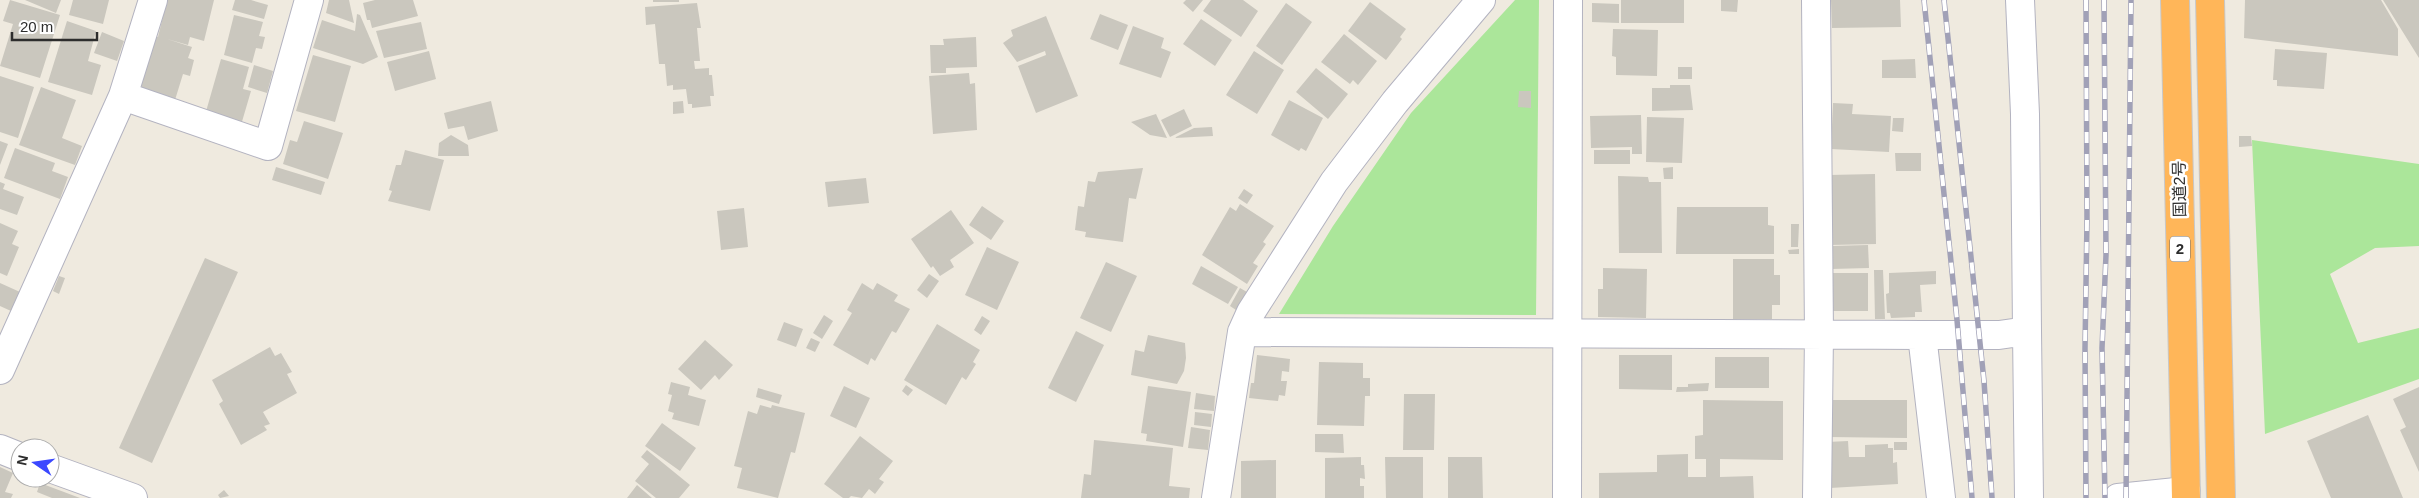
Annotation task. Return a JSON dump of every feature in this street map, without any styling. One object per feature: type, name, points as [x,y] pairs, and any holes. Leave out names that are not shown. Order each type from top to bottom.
[{"type":"highway","name":"国道2号","points":[[2175,0],[2186,495]]},
{"type":"highway","points":[[2210,0],[2221,498]]},
{"type":"street","points":[[0,370],[123,96],[152,0]]},
{"type":"street","points":[[123,96],[268,146],[309,0]]},
{"type":"street","points":[[1216,498],[1242,332],[1251,312],[1334,182],[1394,102],[1481,0]]},
{"type":"street","points":[[1568,0],[1568,498]]},
{"type":"street","points":[[1816,0],[1819,334],[1817,498]]},
{"type":"street","points":[[2020,0],[2025,114],[2029,498]]},
{"type":"street","points":[[1242,332],[1999,335],[2027,331]]},
{"type":"street","points":[[1922,335],[1941,498]]},
{"type":"street","points":[[60,472],[123,497]]},
{"type":"street","points":[[2118,498],[2186,495]]},
{"type":"green space","points":[[1515,0],[1539,0],[1536,315],[1279,314],[1333,226],[1411,113]]},
{"type":"green space","points":[[2252,140],[2419,164],[2419,246],[2375,248],[2330,274],[2358,343],[2419,328],[2419,379],[2265,434]]},
{"type":"building","points":[[10,0],[60,15],[40,78],[0,66],[13,24],[3,21]]},
{"type":"building","points":[[25,0],[61,0],[56,13]]},
{"type":"building","points":[[73,0],[109,0],[103,24],[69,15]]},
{"type":"building","points":[[167,0],[214,0],[204,41],[190,37],[188,45],[167,39],[192,47],[188,58],[194,60],[190,76],[183,74],[175,100],[140,91],[142,85],[140,85],[155,36],[158,37]]},
{"type":"building","points":[[235,0],[251,0],[268,5],[264,19],[232,10]]},
{"type":"building","points":[[329,0],[349,0],[354,23],[326,13]]},
{"type":"building","points":[[375,0],[413,0],[418,16],[372,28],[370,20],[367,20],[363,3]]},
{"type":"building","points":[[653,0],[679,0],[679,2],[653,2]]},
{"type":"building","points":[[1186,0],[1203,0],[1193,12],[1183,3]]},
{"type":"building","points":[[1211,0],[1243,0],[1258,11],[1241,37],[1203,11]]},
{"type":"building","points":[[1621,0],[1684,0],[1684,23],[1621,23]]},
{"type":"building","points":[[1721,0],[1738,0],[1737,12],[1721,11]]},
{"type":"building","points":[[1831,0],[1900,0],[1901,27],[1832,28]]},
{"type":"building","points":[[2245,0],[2381,0],[2398,29],[2398,56],[2244,38]]},
{"type":"building","points":[[2383,0],[2419,0],[2419,58]]},
{"type":"building","points":[[1370,2],[1406,29],[1400,37],[1402,39],[1386,60],[1348,31]]},
{"type":"building","points":[[697,3],[701,28],[697,28],[700,61],[694,61],[695,69],[709,68],[709,75],[712,75],[714,96],[710,96],[711,106],[692,108],[692,104],[688,104],[686,89],[673,90],[673,85],[667,86],[665,64],[659,64],[655,24],[646,25],[645,7]]},
{"type":"building","points":[[1286,3],[1312,22],[1282,65],[1256,46]]},
{"type":"building","points":[[1592,3],[1619,4],[1619,23],[1592,22]]},
{"type":"building","points":[[357,14],[360,15],[378,57],[363,64],[313,48],[322,20],[355,31]]},
{"type":"building","points":[[1100,14],[1128,25],[1118,50],[1090,39]]},
{"type":"building","points":[[234,15],[263,22],[259,36],[265,37],[262,49],[256,48],[252,63],[224,55]]},
{"type":"building","points":[[1046,16],[1078,96],[1036,113],[1018,66],[1046,55],[1045,51],[1017,62],[1003,43],[1013,36],[1011,30]]},
{"type":"building","points":[[1201,19],[1232,40],[1215,66],[1183,44]]},
{"type":"building","points":[[67,21],[96,31],[88,61],[101,65],[92,95],[48,82]]},
{"type":"building","points":[[421,22],[427,49],[384,58],[376,31]]},
{"type":"building","points":[[1133,26],[1164,38],[1161,48],[1171,52],[1161,78],[1119,64]]},
{"type":"building","points":[[1613,29],[1658,30],[1657,76],[1616,75],[1616,57],[1612,56]]},
{"type":"building","points":[[102,32],[124,41],[117,61],[94,53]]},
{"type":"building","points":[[1344,34],[1377,61],[1358,85],[1353,80],[1350,84],[1321,62]]},
{"type":"building","points":[[976,37],[977,67],[946,68],[946,73],[931,73],[930,45],[944,45],[943,39]]},
{"type":"building","points":[[2275,49],[2327,53],[2324,89],[2277,86],[2277,80],[2273,80]]},
{"type":"building","points":[[429,51],[436,79],[395,91],[387,62]]},
{"type":"building","points":[[1254,51],[1284,70],[1257,114],[1226,95]]},
{"type":"building","points":[[313,55],[351,66],[335,122],[296,111]]},
{"type":"building","points":[[221,59],[249,67],[243,89],[251,91],[241,125],[205,115]]},
{"type":"building","points":[[1915,59],[1916,78],[1882,78],[1882,60]]},
{"type":"building","points":[[254,65],[273,71],[267,93],[248,87]]},
{"type":"building","points":[[1678,67],[1692,67],[1692,79],[1678,79]]},
{"type":"building","points":[[1316,68],[1348,94],[1328,119],[1296,92]]},
{"type":"building","points":[[969,73],[970,84],[975,83],[977,130],[933,134],[929,76]]},
{"type":"building","points":[[0,76],[34,87],[18,138],[0,132]]},
{"type":"building","points":[[1670,85],[1690,85],[1693,110],[1652,111],[1652,88],[1670,88]]},
{"type":"building","points":[[41,87],[76,100],[62,138],[82,146],[75,165],[19,145]]},
{"type":"building","points":[[1519,91],[1531,91],[1531,108],[1518,107]]},
{"type":"building","points":[[1289,100],[1323,118],[1306,151],[1301,148],[1299,151],[1271,135]]},
{"type":"building","points":[[491,101],[498,131],[468,140],[464,126],[448,129],[444,113]]},
{"type":"building","points":[[683,101],[684,113],[673,114],[673,102]]},
{"type":"building","points":[[1833,103],[1853,104],[1852,114],[1891,116],[1889,152],[1831,149]]},
{"type":"building","points":[[1184,109],[1192,126],[1170,137],[1161,120]]},
{"type":"building","points":[[1156,114],[1167,138],[1150,135],[1131,122]]},
{"type":"building","points":[[1641,115],[1642,154],[1632,154],[1632,147],[1591,148],[1590,116]]},
{"type":"building","points":[[1647,117],[1684,118],[1682,163],[1646,162]]},
{"type":"building","points":[[1893,118],[1904,118],[1903,132],[1892,131]]},
{"type":"building","points":[[304,121],[343,133],[328,179],[283,164],[290,140],[297,142]]},
{"type":"building","points":[[1212,127],[1213,136],[1174,138],[1194,128]]},
{"type":"building","points":[[451,135],[468,145],[469,156],[438,156],[439,143]]},
{"type":"building","points":[[2239,136],[2251,136],[2252,146],[2239,147]]},
{"type":"building","points":[[0,141],[8,144],[0,165]]},
{"type":"building","points":[[15,148],[55,163],[52,171],[68,177],[60,199],[4,178]]},
{"type":"building","points":[[405,150],[444,160],[430,211],[388,201],[392,191],[389,190],[396,165],[401,165]]},
{"type":"building","points":[[1594,150],[1630,150],[1630,164],[1594,164]]},
{"type":"building","points":[[1895,153],[1921,153],[1921,171],[1896,171]]},
{"type":"building","points":[[276,167],[325,182],[321,195],[272,180]]},
{"type":"building","points":[[1673,167],[1673,179],[1664,179],[1663,168]]},
{"type":"building","points":[[1143,168],[1136,199],[1129,198],[1123,242],[1085,237],[1086,232],[1075,230],[1078,206],[1084,207],[1088,181],[1095,182],[1098,172]]},
{"type":"building","points":[[1875,174],[1876,244],[1830,245],[1829,175]]},
{"type":"building","points":[[1618,176],[1648,177],[1649,182],[1661,182],[1662,253],[1619,253]]},
{"type":"building","points":[[866,178],[869,203],[828,207],[825,182]]},
{"type":"building","points":[[0,182],[5,184],[3,189],[24,197],[17,215],[0,209]]},
{"type":"building","points":[[1244,189],[1253,195],[1247,204],[1238,198]]},
{"type":"building","points":[[1240,204],[1274,226],[1263,242],[1266,244],[1253,263],[1258,266],[1247,284],[1202,255],[1230,207],[1236,211]]},
{"type":"building","points":[[982,206],[1004,221],[991,240],[969,225]]},
{"type":"building","points":[[1677,207],[1768,207],[1768,225],[1774,226],[1774,254],[1676,254]]},
{"type":"building","points":[[744,208],[748,247],[721,250],[717,211]]},
{"type":"building","points":[[951,210],[974,243],[950,260],[954,267],[940,276],[933,266],[931,268],[911,239]]},
{"type":"building","points":[[0,223],[18,231],[12,244],[19,247],[7,276],[0,273]]},
{"type":"building","points":[[1791,224],[1799,224],[1798,247],[1791,247]]},
{"type":"building","points":[[1868,245],[1869,268],[1831,269],[1831,246]]},
{"type":"building","points":[[987,247],[1019,262],[997,310],[965,295]]},
{"type":"building","points":[[1799,249],[1799,254],[1789,254],[1788,250]]},
{"type":"building","points":[[205,258],[238,272],[152,463],[119,448]]},
{"type":"building","points":[[1733,259],[1774,259],[1774,275],[1780,275],[1780,305],[1772,305],[1772,319],[1733,319]]},
{"type":"building","points":[[1106,262],[1137,276],[1111,332],[1080,318]]},
{"type":"building","points":[[1201,266],[1238,287],[1228,304],[1192,284]]},
{"type":"building","points":[[1603,268],[1647,269],[1646,318],[1598,317],[1598,289],[1603,289]]},
{"type":"building","points":[[1874,270],[1883,270],[1885,319],[1875,319]]},
{"type":"building","points":[[1936,271],[1936,284],[1920,285],[1922,312],[1915,312],[1915,317],[1891,318],[1890,313],[1887,313],[1886,294],[1889,293],[1889,273]]},
{"type":"building","points":[[1832,273],[1868,273],[1868,311],[1833,311]]},
{"type":"building","points":[[929,274],[939,281],[927,298],[917,290]]},
{"type":"building","points":[[59,276],[65,278],[59,294],[53,291]]},
{"type":"building","points":[[0,283],[20,292],[11,311],[0,306]]},
{"type":"building","points":[[862,283],[873,290],[877,283],[898,295],[894,301],[910,309],[896,333],[892,331],[875,361],[871,358],[868,365],[833,345],[852,313],[847,310]]},
{"type":"building","points":[[1240,288],[1247,292],[1236,310],[1230,306]]},
{"type":"building","points":[[824,315],[833,321],[822,339],[813,333]]},
{"type":"building","points":[[982,316],[990,321],[981,335],[974,330]]},
{"type":"building","points":[[784,322],[803,329],[796,347],[777,340]]},
{"type":"building","points":[[937,324],[980,350],[973,362],[976,364],[966,380],[962,377],[946,405],[904,380]]},
{"type":"building","points":[[1076,331],[1104,345],[1076,402],[1048,388]]},
{"type":"building","points":[[1148,335],[1185,343],[1186,358],[1184,371],[1177,384],[1131,375],[1135,350],[1144,352]]},
{"type":"building","points":[[811,338],[820,342],[815,352],[806,348]]},
{"type":"building","points":[[705,340],[733,365],[719,380],[715,375],[701,390],[678,369]]},
{"type":"building","points":[[270,347],[275,356],[281,353],[292,372],[287,374],[297,393],[263,412],[270,424],[264,426],[267,430],[241,445],[219,404],[223,401],[212,380]]},
{"type":"building","points":[[1257,355],[1290,359],[1289,372],[1282,371],[1281,381],[1287,381],[1285,396],[1279,395],[1278,401],[1249,398],[1251,383],[1254,383]]},
{"type":"building","points":[[1619,355],[1672,355],[1672,390],[1619,389]]},
{"type":"building","points":[[1715,357],[1769,357],[1769,388],[1715,388]]},
{"type":"building","points":[[1319,362],[1363,363],[1363,378],[1370,378],[1370,396],[1365,396],[1364,426],[1317,425]]},
{"type":"building","points":[[671,382],[690,387],[688,395],[706,400],[699,426],[672,419],[674,413],[668,411],[672,395],[668,394]]},
{"type":"building","points":[[1709,383],[1708,391],[1676,392],[1677,387],[1688,387],[1688,384]]},
{"type":"building","points":[[906,385],[913,390],[908,396],[902,391]]},
{"type":"building","points":[[844,386],[870,398],[856,428],[830,416]]},
{"type":"building","points":[[1148,386],[1191,392],[1183,447],[1146,441],[1147,434],[1141,433]]},
{"type":"building","points":[[2419,387],[2419,472],[2400,430],[2406,427],[2393,399]]},
{"type":"building","points":[[758,388],[782,395],[779,404],[756,397]]},
{"type":"building","points":[[1196,393],[1215,396],[1214,411],[1194,409]]},
{"type":"building","points":[[1404,394],[1435,394],[1434,450],[1403,450]]},
{"type":"building","points":[[1703,400],[1783,401],[1783,460],[1720,459],[1720,477],[1753,476],[1754,498],[1599,498],[1599,473],[1657,472],[1657,455],[1688,454],[1688,477],[1706,477],[1706,459],[1695,459],[1695,436],[1703,435]]},
{"type":"building","points":[[1830,400],[1907,400],[1907,438],[1829,437]]},
{"type":"building","points":[[760,405],[771,408],[772,405],[805,413],[795,453],[791,452],[778,498],[737,488],[742,468],[734,466],[748,411],[757,414]]},
{"type":"building","points":[[1195,412],[1212,414],[1211,427],[1194,425]]},
{"type":"building","points":[[2368,415],[2403,498],[2331,498],[2307,441]]},
{"type":"building","points":[[662,423],[696,448],[680,471],[645,446]]},
{"type":"building","points":[[1191,427],[1210,430],[1208,450],[1188,448]]},
{"type":"building","points":[[1315,434],[1343,434],[1344,453],[1315,452]]},
{"type":"building","points":[[860,436],[893,461],[879,479],[884,482],[875,494],[869,489],[862,498],[851,496],[843,498],[824,484]]},
{"type":"building","points":[[1094,440],[1173,448],[1169,486],[1190,488],[1189,498],[1081,498],[1084,474],[1091,475]]},
{"type":"building","points":[[1848,441],[1849,457],[1865,457],[1865,445],[1888,444],[1888,448],[1893,448],[1893,463],[1897,462],[1898,484],[1830,488],[1827,442]]},
{"type":"building","points":[[1894,442],[1907,442],[1907,450],[1894,450]]},
{"type":"building","points":[[647,450],[690,485],[679,498],[656,498],[635,481],[649,464],[641,457]]},
{"type":"building","points":[[1361,457],[1361,465],[1364,465],[1365,479],[1360,478],[1360,486],[1364,486],[1364,498],[1325,498],[1325,458]]},
{"type":"building","points":[[1385,457],[1423,457],[1423,498],[1386,498]]},
{"type":"building","points":[[1448,457],[1482,457],[1483,498],[1448,498]]},
{"type":"building","points":[[1276,460],[1276,498],[1241,498],[1241,461]]},
{"type":"building","points":[[0,467],[10,472],[10,480],[5,492],[13,494],[11,498],[0,498]]},
{"type":"building","points":[[637,485],[652,498],[627,498]]},
{"type":"building","points":[[38,488],[53,488],[80,498],[52,498],[37,492]]},
{"type":"building","points":[[224,490],[229,496],[220,498],[218,495]]},
{"type":"railway","points":[[1924,0],[1957,320],[1972,498]]},
{"type":"railway","points":[[1944,0],[1984,381],[1992,498]]},
{"type":"railway","points":[[2086,0],[2086,498]]},
{"type":"railway","points":[[2104,0],[2106,255],[2102,348],[2105,498]]},
{"type":"railway","points":[[2126,498],[2131,0]]}]
